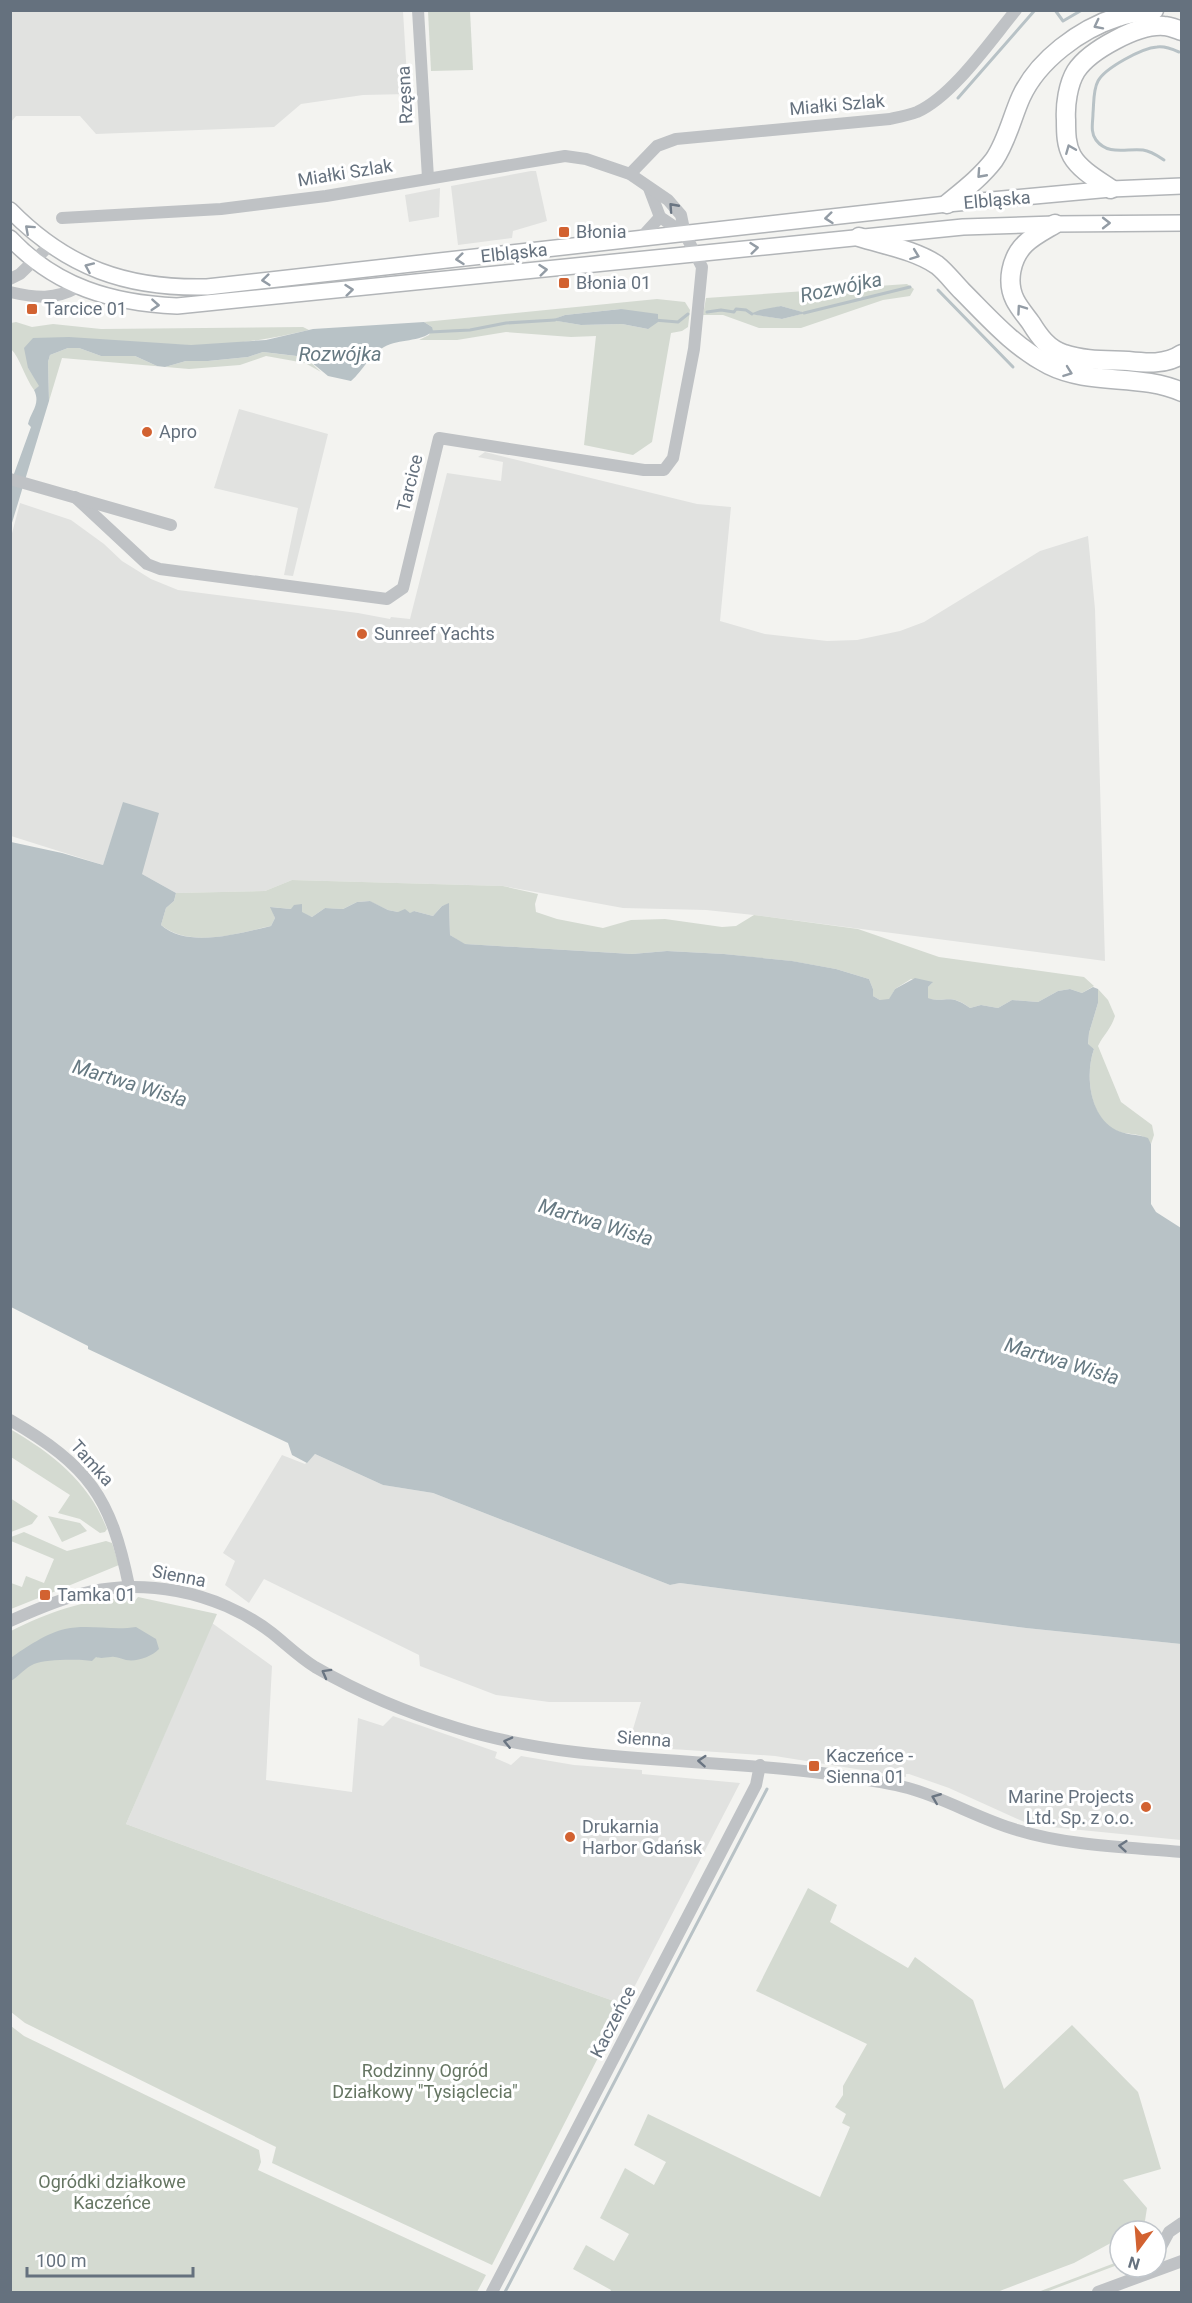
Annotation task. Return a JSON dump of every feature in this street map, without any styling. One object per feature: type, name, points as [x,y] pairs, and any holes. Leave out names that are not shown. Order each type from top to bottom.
[{"type":"highway","points":[[947,204],[976,179],[994,159],[1031,78],[1047,61],[1081,34],[1101,23],[1120,16],[1154,10]]},
{"type":"highway","points":[[1111,189],[1083,168],[1072,156],[1066,140],[1069,90],[1075,72],[1090,55],[1143,29],[1164,26],[1182,31]]},
{"type":"highway","points":[[1055,224],[1025,244],[1015,256],[1011,270],[1011,285],[1015,300],[1040,337],[1051,348],[1062,354],[1080,358],[1151,363],[1174,359],[1182,354]]},
{"type":"highway","points":[[860,237],[917,255],[937,265],[1007,336],[1050,365],[1074,375],[1096,379],[1148,382],[1166,385],[1182,392]]},
{"type":"main road","name":"Elbląska","points":[[10,210],[50,246],[88,267],[111,276],[147,285],[178,288],[207,287],[947,204],[1111,189],[1182,186]]},
{"type":"main road","name":"Elbląska","points":[[10,238],[35,260],[78,287],[130,303],[177,306],[963,227],[1182,223]]},
{"type":"street","name":"Rzęsna","points":[[418,10],[428,178]]},
{"type":"street","name":"Miałki Szlak","points":[[630,174],[657,146],[675,138],[890,119],[917,112],[951,87],[1016,10]]},
{"type":"street","name":"Miałki Szlak","points":[[62,218],[221,209],[326,196],[565,156],[586,159],[630,174],[668,200],[681,215],[685,234],[696,254]]},
{"type":"street","points":[[640,239],[660,217],[649,188]]},
{"type":"street","name":"Miałki Szlak","points":[[660,217],[685,234]]},
{"type":"street","points":[[10,279],[20,274],[50,246]]},
{"type":"street","name":"Tarcice","points":[[75,497],[147,564],[160,569],[387,599],[403,588],[440,438],[644,470],[664,470],[673,458],[694,350],[703,270],[696,254]]},
{"type":"street","points":[[10,292],[34,297],[50,297],[67,293],[78,287]]},
{"type":"street","name":"Tarcice","points":[[10,479],[171,525]]},
{"type":"street","name":"Tamka","points":[[10,1420],[41,1437],[94,1486],[117,1535],[129,1586]]},
{"type":"street","name":"Sienna","points":[[10,1621],[82,1592],[129,1586],[177,1591],[223,1605],[245,1615],[272,1633],[294,1653],[351,1686],[423,1717],[507,1742],[550,1750],[760,1765],[908,1788],[995,1823],[1038,1836],[1182,1852]]},
{"type":"street","name":"Kaczeńce","points":[[492,2292],[756,1785],[760,1765]]},
{"type":"street","points":[[1168,2234],[1181,2225]]},
{"type":"street","points":[[1098,2292],[1128,2279]]},
{"type":"shaded area","points":[[11,10],[403,11],[408,94],[363,95],[301,104],[274,127],[96,134],[80,116],[16,116],[11,122]]},
{"type":"shaded area","points":[[536,171],[547,221],[513,231],[512,238],[458,245],[451,186]]},
{"type":"shaded area","points":[[440,188],[439,217],[409,222],[405,195]]},
{"type":"shaded area","points":[[239,409],[328,434],[293,576],[284,575],[298,508],[214,488]]},
{"type":"shaded area","name":"Sunreef Yachts","points":[[485,452],[697,504],[731,507],[720,621],[765,634],[827,641],[857,640],[900,631],[924,622],[1040,551],[1088,536],[1095,609],[1105,961],[754,915],[706,910],[623,908],[503,886],[292,880],[265,891],[176,893],[142,874],[124,802],[103,865],[11,836],[10,541],[20,503],[71,520],[104,544],[122,561],[151,579],[178,590],[390,619],[391,617],[410,619],[447,473],[501,481],[503,462],[478,457]]},
{"type":"shaded area","points":[[315,1454],[383,1485],[433,1493],[670,1585],[680,1583],[1026,1628],[1181,1644],[1181,1840],[1031,1825],[949,1788],[909,1774],[906,1774],[906,1777],[775,1756],[628,1746],[641,1702],[549,1702],[496,1695],[420,1666],[419,1655],[264,1579],[249,1603],[225,1585],[235,1561],[223,1553],[282,1455],[305,1464]]},
{"type":"shaded area","points":[[212,1623],[272,1666],[266,1780],[352,1792],[358,1718],[383,1726],[393,1716],[497,1752],[495,1758],[511,1765],[521,1756],[574,1765],[642,1770],[642,1774],[740,1783],[625,2005],[126,1824]]},
{"type":"green space","points":[[428,11],[470,11],[473,70],[431,71]]},
{"type":"green space","points":[[907,284],[914,289],[910,296],[883,300],[801,328],[759,328],[723,315],[703,315],[706,298]],"holes":[[[781,306],[805,313],[782,319],[751,314]]]},
{"type":"green space","points":[[657,299],[685,302],[690,310],[688,327],[671,333],[652,442],[633,455],[584,445],[596,336],[571,337],[506,332],[457,340],[419,340],[429,335],[432,327],[424,322]],"holes":[[[621,309],[648,329],[622,324],[581,325],[552,320],[565,315]]]},
{"type":"green space","points":[[16,322],[32,327],[53,324],[101,329],[303,327],[309,330],[250,341],[205,345],[33,338],[28,368],[40,386],[34,390],[11,349],[11,323]]},
{"type":"green space","points":[[68,348],[79,348],[101,356],[135,356],[163,367],[62,358],[49,401],[48,362],[50,355]]},
{"type":"green space","points":[[263,352],[305,357],[321,372],[305,363],[266,356],[240,365],[189,369],[165,367],[186,361],[248,357]]},
{"type":"green space","points":[[292,880],[503,886],[538,894],[535,904],[536,912],[557,919],[603,928],[631,920],[665,919],[722,927],[736,926],[754,915],[858,929],[939,957],[1084,977],[1094,986],[1082,993],[1070,989],[1058,991],[1038,1002],[1012,1000],[998,1008],[981,1005],[970,1008],[952,999],[927,998],[928,987],[932,983],[911,979],[895,989],[889,1000],[880,1000],[873,996],[869,979],[836,969],[791,961],[667,951],[632,954],[464,944],[450,935],[449,904],[442,906],[433,916],[414,911],[411,913],[388,910],[369,901],[357,902],[343,909],[325,908],[312,917],[291,909],[271,907],[275,918],[271,926],[215,937],[186,936],[161,925],[166,908],[174,901],[176,893],[265,891]]},
{"type":"green space","points":[[1098,989],[1108,1000],[1115,1016],[1098,1046],[1121,1102],[1152,1125],[1154,1135],[1151,1144],[1140,1135],[1117,1131],[1108,1125],[1095,1106],[1090,1082],[1094,1049],[1088,1045],[1089,1033],[1098,1003]]},
{"type":"green space","points":[[10,1429],[55,1459],[80,1483],[99,1512],[107,1529],[105,1532],[100,1533],[80,1519],[58,1513],[70,1495],[11,1457]]},
{"type":"green space","points":[[10,1498],[38,1516],[32,1524],[11,1532]]},
{"type":"green space","points":[[48,1516],[80,1523],[87,1531],[62,1542]]},
{"type":"green space","points":[[24,1532],[67,1551],[106,1541],[112,1543],[119,1565],[51,1593],[50,1591],[40,1595],[41,1597],[11,1609],[11,1583],[22,1587],[26,1576],[44,1583],[54,1559],[11,1541],[11,1537]]},
{"type":"green space","name":"Rodzinny Ogród Działkowy \"Tysiąclecia\"","points":[[138,1597],[217,1614],[126,1824],[625,2005],[492,2265],[272,2163],[276,2147],[25,2023],[11,2012],[11,1631],[39,1618],[82,1604],[128,1598],[130,1602],[134,1602]]},
{"type":"green space","points":[[808,1888],[837,1905],[830,1922],[908,1968],[915,1957],[973,2000],[1004,2089],[1072,2025],[1138,2092],[1161,2169],[1123,2180],[1147,2208],[1145,2219],[1108,2219],[1108,2245],[1074,2263],[997,2292],[610,2292],[611,2290],[573,2269],[586,2245],[614,2261],[629,2234],[600,2218],[625,2168],[654,2185],[666,2162],[634,2145],[648,2114],[820,2197],[850,2127],[842,2123],[846,2114],[835,2107],[843,2095],[843,2086],[867,2044],[756,1991]]},
{"type":"green space","name":"Ogródki działkowe Kaczeńce","points":[[11,2026],[24,2036],[259,2150],[261,2162],[258,2170],[486,2275],[477,2292],[11,2292]]},
{"type":"green space","points":[[1108,2266],[1108,2269],[1046,2292],[1038,2292]]},
{"type":"water","points":[[781,306],[806,313],[782,319],[750,314],[760,310]]},
{"type":"water","points":[[621,309],[658,314],[658,322],[648,329],[622,324],[581,325],[551,320],[565,315]]},
{"type":"water","name":"Rozwójka","points":[[424,322],[432,327],[433,331],[422,337],[384,347],[374,354],[351,381],[328,376],[305,357],[263,352],[248,357],[186,361],[165,367],[157,366],[135,356],[101,356],[79,348],[68,348],[50,355],[48,362],[49,401],[11,526],[11,482],[31,427],[28,424],[36,403],[34,390],[39,386],[28,368],[24,348],[33,338],[69,337],[191,345],[266,340],[313,329]]},
{"type":"water","name":"Martwa Wisła","points":[[123,802],[159,813],[142,874],[176,893],[174,901],[166,908],[161,925],[185,936],[214,937],[271,926],[275,918],[270,907],[291,909],[294,905],[302,904],[302,912],[312,917],[325,908],[343,909],[357,902],[370,901],[388,910],[398,912],[405,909],[410,913],[414,911],[433,916],[442,906],[449,903],[450,935],[465,944],[632,954],[667,951],[792,961],[836,969],[869,979],[873,996],[880,1000],[889,999],[895,989],[915,978],[933,982],[928,987],[928,998],[952,999],[970,1008],[981,1005],[998,1008],[1012,1000],[1038,1002],[1058,991],[1070,989],[1082,993],[1093,987],[1098,989],[1098,1003],[1088,1044],[1094,1049],[1090,1082],[1095,1105],[1107,1124],[1116,1130],[1148,1138],[1151,1144],[1151,1204],[1156,1212],[1181,1228],[1181,1644],[1026,1628],[680,1583],[670,1585],[433,1493],[383,1485],[315,1454],[307,1463],[292,1455],[288,1443],[88,1349],[88,1346],[11,1307],[11,842],[103,865]]},
{"type":"water","points":[[136,1627],[156,1639],[159,1649],[148,1657],[139,1660],[96,1657],[92,1661],[39,1662],[28,1667],[11,1681],[11,1658],[52,1633],[74,1628]]},
{"type":"waterway","points":[[958,98],[1035,10]]},
{"type":"waterway","points":[[1055,10],[1063,21],[1082,10]]},
{"type":"waterway","points":[[1164,160],[1146,151],[1112,150],[1101,145],[1094,137],[1092,130],[1094,92],[1098,81],[1108,70],[1134,55],[1150,48],[1160,47],[1179,52]]},
{"type":"waterway","name":"Rozwójka","points":[[804,313],[910,287]]},
{"type":"waterway","points":[[938,290],[1013,367]]},
{"type":"waterway","name":"Rozwójka","points":[[707,312],[721,310],[734,312],[736,309],[746,310],[752,314]]},
{"type":"waterway","name":"Rozwójka","points":[[654,320],[678,322],[688,314]]},
{"type":"waterway","name":"Rozwójka","points":[[430,332],[470,330],[506,323],[555,320]]},
{"type":"waterway","points":[[505,2292],[767,1789]]},
{"type":"place","name":"Błonia","points":[[564,232]]},
{"type":"place","name":"Błonia 01","points":[[564,283]]},
{"type":"place","name":"Tarcice 01","points":[[32,309]]},
{"type":"place","name":"Apro","points":[[147,432]]},
{"type":"place","name":"Sunreef Yachts","points":[[362,634]]},
{"type":"place","name":"Tamka 01","points":[[45,1595]]},
{"type":"place","name":"Kaczeńce - Sienna 01","points":[[814,1766]]},
{"type":"place","name":"Marine Projects Ltd. Sp. z o.o.","points":[[1146,1807]]},
{"type":"place","name":"Drukarnia Harbor Gdańsk","points":[[570,1837]]}]
